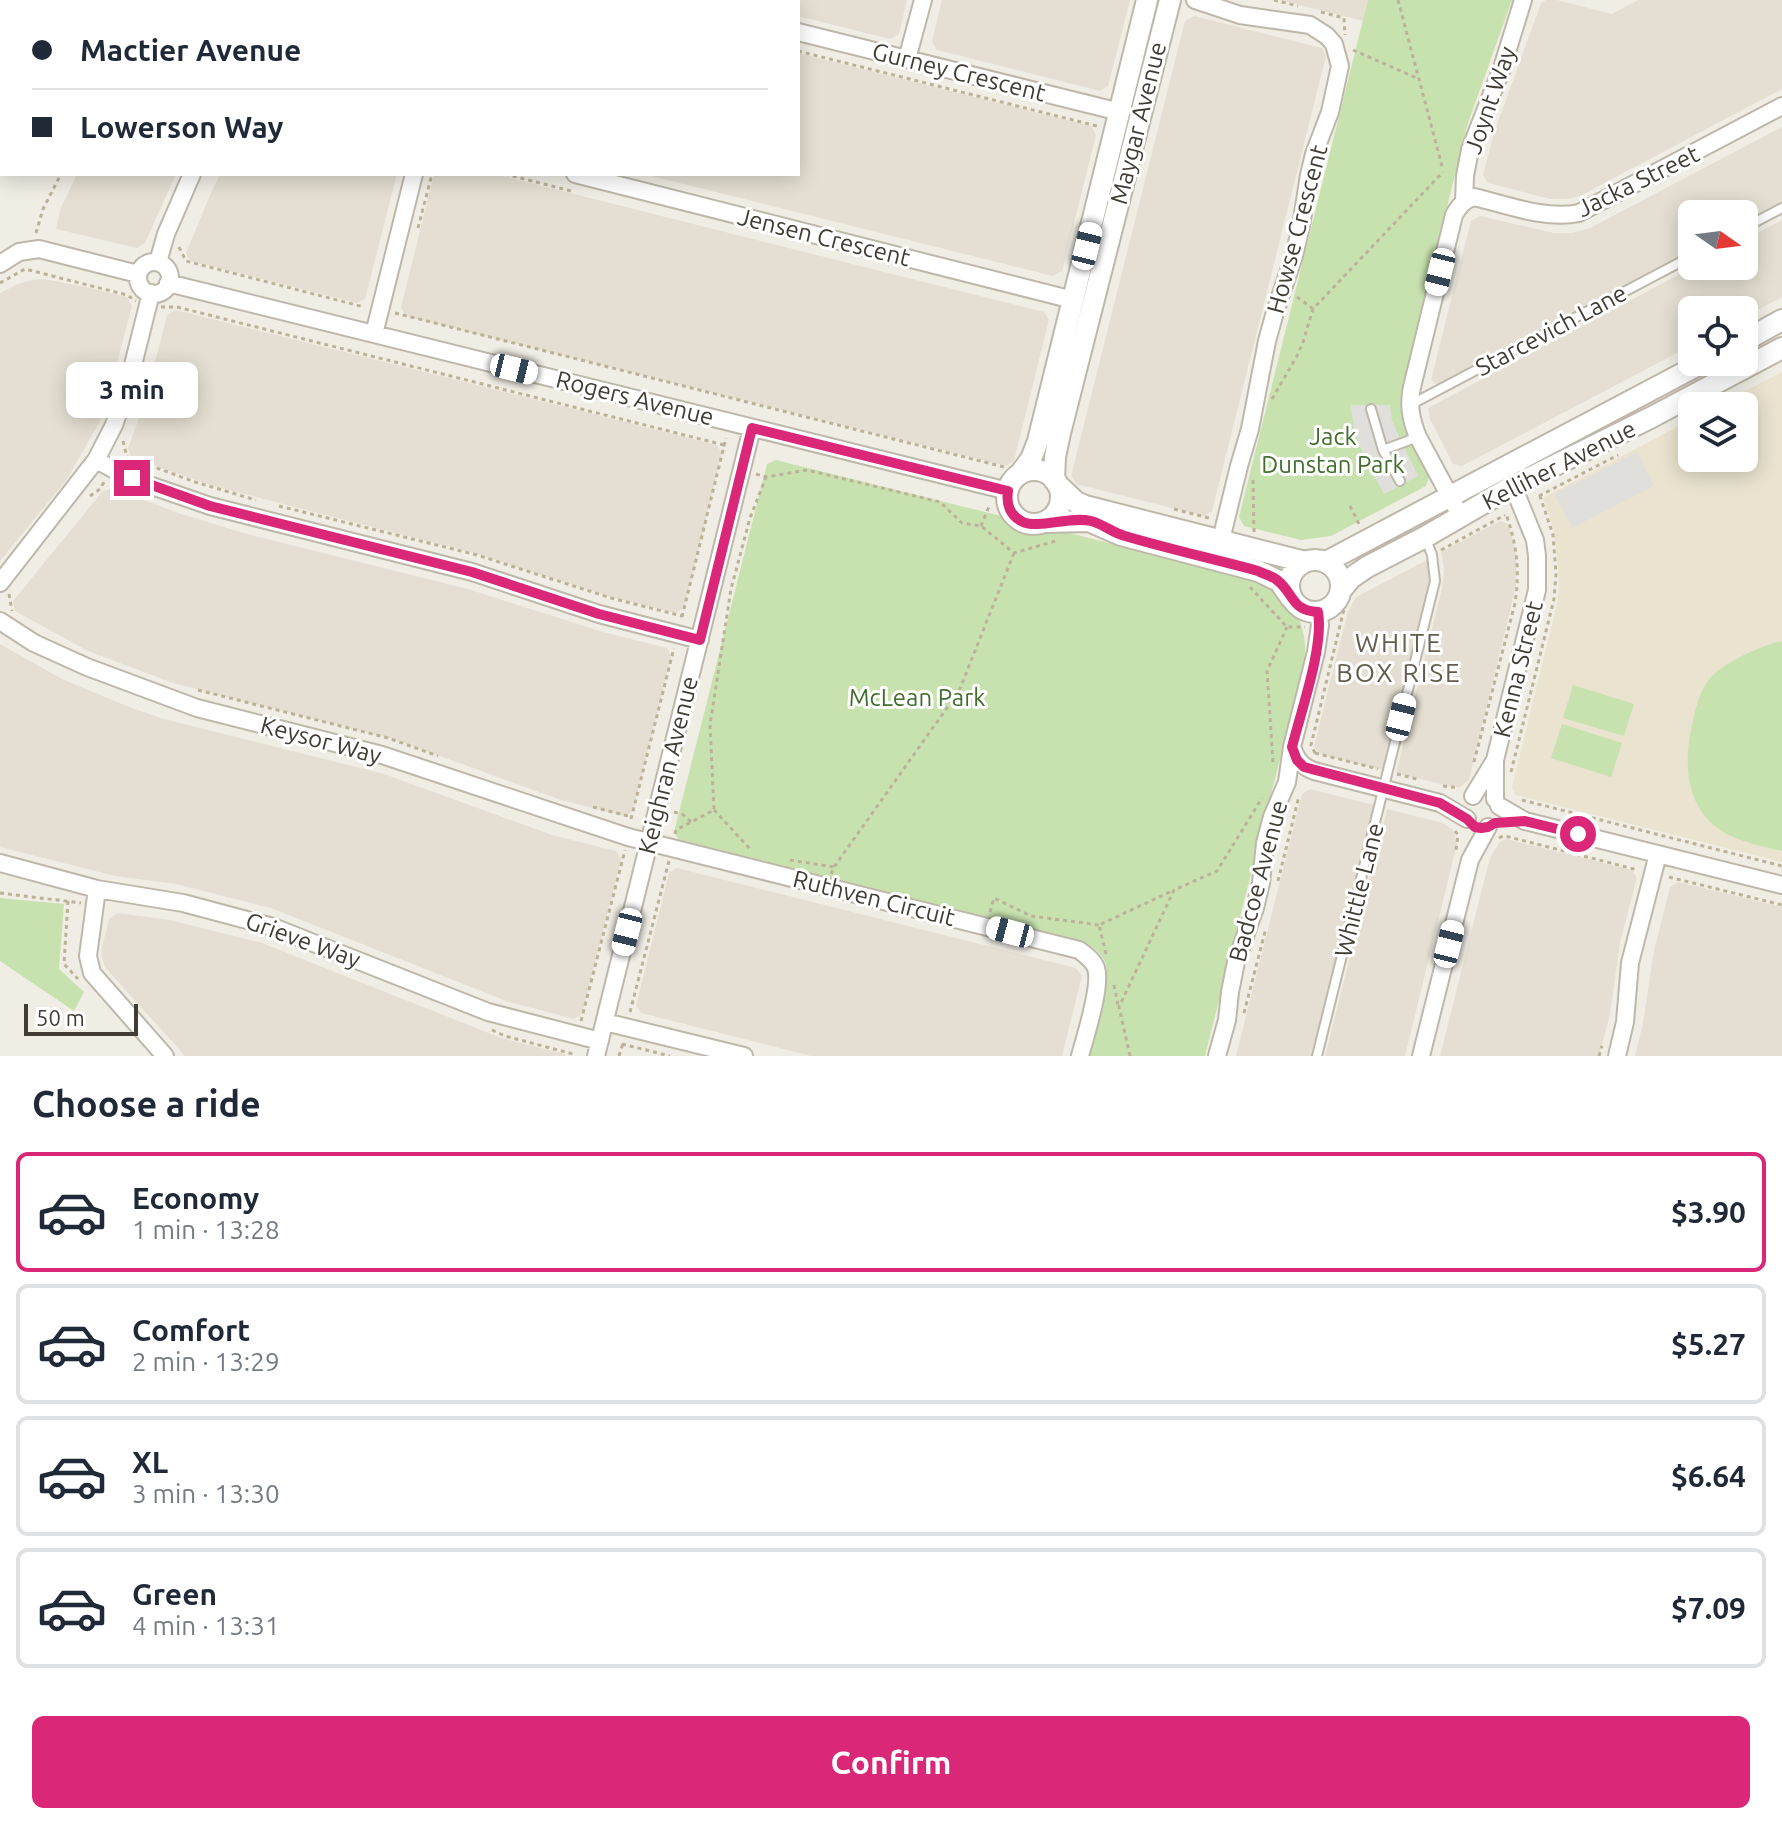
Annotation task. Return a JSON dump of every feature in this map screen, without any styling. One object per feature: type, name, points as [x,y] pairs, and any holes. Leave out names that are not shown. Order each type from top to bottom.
[{"type":"street","points":[[907,59],[923,0]]},
{"type":"street","name":"Maygar Avenue","points":[[1130,114],[1147,0]]},
{"type":"street","name":"Maygar Avenue","points":[[1056,482],[1055,457],[1083,302],[1130,114],[1170,0]]},
{"type":"street","name":"Howse Crescent","points":[[1195,0],[1240,15],[1310,25],[1334,44],[1340,66],[1330,112],[1314,154],[1294,256],[1267,341],[1250,429],[1218,550]]},
{"type":"street","name":"Joynt Way","points":[[1464,201],[1470,150],[1502,68],[1523,0]]},
{"type":"street","name":"Gurney Crescent","points":[[800,32],[1130,114]]},
{"type":"street","name":"Jacka Street","points":[[1464,201],[1474,197],[1550,215],[1579,213],[1782,106]]},
{"type":"street","points":[[158,262],[166,234],[191,176]]},
{"type":"street","points":[[374,334],[413,176]]},
{"type":"street","name":"Jensen Crescent","points":[[583,176],[1083,302]]},
{"type":"street","points":[[1461,517],[1418,437],[1410,405],[1454,215],[1464,201]]},
{"type":"street","points":[[0,264],[19,252],[39,249],[138,274]]},
{"type":"street","points":[[5,588],[96,460],[114,425],[150,299],[140,285],[138,274],[148,263],[158,262],[166,268],[168,283],[150,299]]},
{"type":"street","name":"Rogers Avenue","points":[[168,283],[752,428],[1014,482],[1034,470],[1042,471],[1076,502],[1085,506],[1218,550],[1246,557],[1305,562]]},
{"type":"street","name":"Maygar Avenue","points":[[1014,482],[1031,459],[1038,441],[1083,302]]},
{"type":"street","points":[[1758,333],[1782,320]]},
{"type":"street","name":"Kelliher Avenue","points":[[1345,596],[1351,578],[1367,567],[1428,546],[1461,517],[1517,495],[1652,417],[1782,348]]},
{"type":"street","name":"Kelliher Avenue","points":[[1326,562],[1678,376]]},
{"type":"street","name":"Keighran Avenue","points":[[598,1049],[752,428]]},
{"type":"street","points":[[96,460],[152,486],[210,506],[472,572],[599,614],[700,640]]},
{"type":"street","name":"Rogers Avenue","points":[[1014,482],[1009,507],[1013,515],[1027,524],[1089,521],[1121,535],[1218,550]]},
{"type":"street","points":[[1044,522],[1052,518],[1060,502],[1056,482]]},
{"type":"street","name":"Kenna Street","points":[[1463,856],[1491,819],[1495,760],[1537,590],[1535,540],[1517,495]]},
{"type":"street","name":"Rogers Avenue","points":[[1246,557],[1258,571],[1279,581],[1291,598]]},
{"type":"street","points":[[1305,562],[1326,562],[1338,574],[1345,596],[1319,618],[1291,598],[1289,581],[1297,566],[1305,562]]},
{"type":"street","name":"Keysor Way","points":[[6,616],[34,643],[87,667],[197,708],[382,755],[649,842]]},
{"type":"street","name":"Badcoe Avenue","points":[[1217,1056],[1227,1020],[1236,962],[1261,883],[1265,843],[1287,782],[1292,747],[1316,652],[1319,618]]},
{"type":"street","points":[[1292,747],[1297,760],[1304,767],[1386,780],[1442,795],[1484,794],[1491,819]]},
{"type":"street","name":"Kenna Street","points":[[1421,1056],[1463,856],[1465,809],[1470,792],[1495,760]]},
{"type":"street","points":[[1442,795],[1464,824],[1481,828],[1491,819],[1525,821],[1782,885]]},
{"type":"street","name":"Ruthven Circuit","points":[[649,842],[1079,950],[1090,958],[1098,983],[1080,1056]]},
{"type":"street","points":[[1617,1056],[1625,1022],[1630,963],[1658,854]]},
{"type":"street","name":"Grieve Way","points":[[0,863],[96,897],[183,903],[273,927],[496,1015],[577,1036],[598,1049]]},
{"type":"street","points":[[96,897],[88,956],[92,973],[165,1056]]},
{"type":"street","points":[[605,1022],[744,1056]]},
{"type":"lane","points":[[1758,221],[1782,208]]},
{"type":"lane","name":"Starcevich Lane","points":[[1410,405],[1678,263]]},
{"type":"lane","points":[[1371,409],[1383,450],[1400,481]]},
{"type":"lane","points":[[1383,450],[1418,437]]},
{"type":"lane","name":"Whittle Lane","points":[[1317,1056],[1435,581],[1428,546]]},
{"type":"path","points":[[1269,405],[1297,356],[1313,309],[1443,172],[1398,0]]},
{"type":"path","points":[[800,52],[1098,126]]},
{"type":"path","points":[[39,249],[36,231],[60,176]]},
{"type":"path","points":[[176,242],[186,261],[999,465]]},
{"type":"path","points":[[0,283],[25,269],[127,295],[131,300],[150,299],[167,308],[177,307],[724,445]]},
{"type":"path","points":[[491,1030],[572,1055],[731,422]]},
{"type":"path","points":[[122,440],[127,457],[256,500]]},
{"type":"path","points":[[1428,546],[1506,514],[1517,495],[1540,496],[1629,450]]},
{"type":"path","points":[[81,506],[100,489],[126,454]]},
{"type":"path","points":[[742,470],[766,477],[807,470],[940,502],[962,523],[981,526],[1014,553]]},
{"type":"path","points":[[1253,470],[1254,532],[1242,578],[1287,627]]},
{"type":"path","points":[[755,854],[714,810],[710,725],[729,600],[750,518],[766,477]]},
{"type":"path","points":[[1511,772],[1554,599],[1553,535],[1540,496]]},
{"type":"path","points":[[270,504],[477,555],[611,598],[682,616]]},
{"type":"path","points":[[1350,506],[1360,526]]},
{"type":"path","points":[[1168,508],[1211,518]]},
{"type":"path","points":[[1472,773],[1517,587],[1516,550],[1506,514]]},
{"type":"path","points":[[1014,553],[1071,536]]},
{"type":"path","points":[[826,886],[834,867],[959,691],[1014,553]]},
{"type":"path","points":[[5,588],[6,616]]},
{"type":"path","points":[[1345,596],[1341,625],[1311,745],[1315,753],[1386,780],[1430,783]]},
{"type":"path","points":[[1273,761],[1267,671],[1287,627],[1319,618],[1341,625]]},
{"type":"path","points":[[192,689],[388,738],[446,758]]},
{"type":"path","points":[[1304,767],[1308,756],[1315,753]]},
{"type":"path","points":[[986,926],[994,898],[1031,916],[1099,925],[1217,871],[1268,788]]},
{"type":"path","points":[[1442,795],[1459,788],[1470,792]]},
{"type":"path","points":[[1514,798],[1782,866]]},
{"type":"path","points":[[589,806],[632,817]]},
{"type":"path","points":[[619,1056],[676,830],[714,810]]},
{"type":"path","points":[[1491,819],[1494,845],[1498,838],[1509,837],[1782,905]]},
{"type":"path","points":[[1463,856],[1458,835],[1464,824]]},
{"type":"path","points":[[781,859],[834,867]]},
{"type":"path","points":[[1119,1007],[1174,890]]},
{"type":"path","points":[[0,893],[68,901],[96,897]]},
{"type":"path","points":[[1099,925],[1109,966]]},
{"type":"path","points":[[1112,979],[1130,1056]]},
{"type":"path","points":[[622,1044],[670,1056]]},
{"type":"shaded area","points":[[800,0],[907,0],[899,34],[890,39],[800,16]]},
{"type":"shaded area","points":[[942,0],[1130,0],[1108,86],[1100,91],[937,50],[932,42]]},
{"type":"shaded area","points":[[1279,0],[1368,0],[1363,21]]},
{"type":"shaded area","points":[[1546,0],[1612,14],[1638,0],[1782,0],[1782,89],[1580,196],[1550,199],[1488,183],[1483,175],[1494,133],[1541,3]]},
{"type":"shaded area","points":[[1194,16],[1322,48],[1326,56],[1212,511],[1204,516],[1076,484],[1071,476],[1185,21]]},
{"type":"shaded area","points":[[800,53],[1091,126],[1096,135],[1062,271],[1053,276],[651,176],[800,176]]},
{"type":"shaded area","points":[[1782,127],[1782,204],[1758,217],[1758,200],[1678,200],[1678,259],[1439,386],[1431,380],[1471,221],[1480,216],[1554,233],[1572,233],[1590,228]]},
{"type":"shaded area","points":[[76,176],[175,176],[145,243],[137,248],[56,229],[60,210]]},
{"type":"shaded area","points":[[220,176],[396,176],[365,299],[357,303],[190,261],[186,253]]},
{"type":"shaded area","points":[[434,176],[502,176],[1044,312],[1049,320],[1014,461],[1006,466],[406,316],[401,307]]},
{"type":"shaded area","points":[[1782,220],[1782,297],[1758,310],[1758,296],[1678,296],[1678,352],[1462,466],[1453,464],[1430,419],[1428,408],[1678,275],[1678,280],[1758,280],[1758,233]]},
{"type":"shaded area","points":[[44,279],[127,297],[132,306],[103,416],[67,479],[0,561],[0,293],[18,284]]},
{"type":"shaded area","points":[[176,310],[717,445],[722,453],[684,608],[675,613],[611,597],[477,554],[213,486],[131,457],[128,448],[144,405],[167,315]]},
{"type":"shaded area","points":[[1782,372],[1782,862],[1516,795],[1512,787],[1558,600],[1554,531],[1543,498],[1678,426],[1678,472],[1758,472],[1758,392],[1744,392]]},
{"type":"shaded area","points":[[1351,405],[1390,405],[1392,421],[1418,476],[1384,494],[1354,431]]},
{"type":"shaded area","points":[[1637,452],[1654,486],[1572,528],[1554,494]]},
{"type":"shaded area","points":[[113,488],[178,513],[247,534],[468,589],[603,632],[667,648],[671,657],[633,811],[624,816],[561,800],[393,739],[173,683],[88,651],[15,611],[13,601],[102,492]]},
{"type":"shaded area","points":[[1500,521],[1508,524],[1511,532],[1516,554],[1516,586],[1469,780],[1460,787],[1449,786],[1396,773],[1442,588],[1444,570],[1441,552]]},
{"type":"shaded area","points":[[1429,559],[1429,583],[1383,770],[1319,754],[1314,746],[1348,611],[1356,597]]},
{"type":"shaded area","points":[[0,644],[62,679],[164,719],[384,774],[552,835],[616,851],[621,859],[582,1014],[574,1019],[509,1002],[271,908],[176,884],[115,876],[0,847]]},
{"type":"shaded area","points":[[1310,789],[1374,805],[1311,1056],[1236,1056],[1302,794]]},
{"type":"shaded area","points":[[1387,809],[1443,823],[1453,830],[1457,844],[1405,1056],[1325,1056]]},
{"type":"shaded area","points":[[1506,839],[1632,870],[1637,878],[1620,942],[1610,1015],[1599,1056],[1440,1056],[1490,858],[1500,842]]},
{"type":"shaded area","points":[[677,868],[1076,968],[1082,976],[1062,1056],[811,1056],[641,1013],[636,1005],[669,873]]},
{"type":"shaded area","points":[[1678,882],[1782,907],[1782,1056],[1635,1056],[1654,950],[1670,887]]},
{"type":"shaded area","points":[[118,913],[170,920],[262,943],[501,1038],[566,1056],[185,1056],[105,967],[102,947],[109,919]]},
{"type":"green space","name":"Jack Dunstan Park","points":[[1368,0],[1512,0],[1467,126],[1401,394],[1404,427],[1429,477],[1426,486],[1331,536],[1301,540],[1244,526],[1239,517]]},
{"type":"green space","name":"McLean Park","points":[[776,460],[1001,516],[1028,530],[1058,530],[1253,580],[1277,594],[1294,610],[1303,632],[1305,660],[1205,1056],[1089,1056],[1102,1008],[1107,971],[1102,956],[1088,944],[679,840],[674,832],[767,464]]},
{"type":"green space","points":[[1782,641],[1782,851],[1734,837],[1709,821],[1700,810],[1690,785],[1688,757],[1697,706],[1702,690],[1711,677],[1744,655]]},
{"type":"green space","points":[[1573,685],[1634,704],[1624,736],[1563,718]]},
{"type":"green space","points":[[1562,724],[1622,743],[1611,777],[1551,758]]},
{"type":"green space","points":[[0,898],[64,904],[59,969],[84,992],[74,1011],[0,961]]},
{"type":"district","name":"WHITE BOX RISE","points":[[1399,657]]},
{"type":"route","points":[[132,478],[210,506],[472,572],[599,614],[700,640],[752,428],[1008,491],[1007,499],[1013,515],[1027,524],[1089,521],[1121,535],[1258,571],[1279,581],[1296,605],[1310,612],[1318,612],[1320,625],[1316,652],[1292,747],[1297,760],[1304,767],[1440,803],[1475,827],[1525,821],[1578,834]]}]
